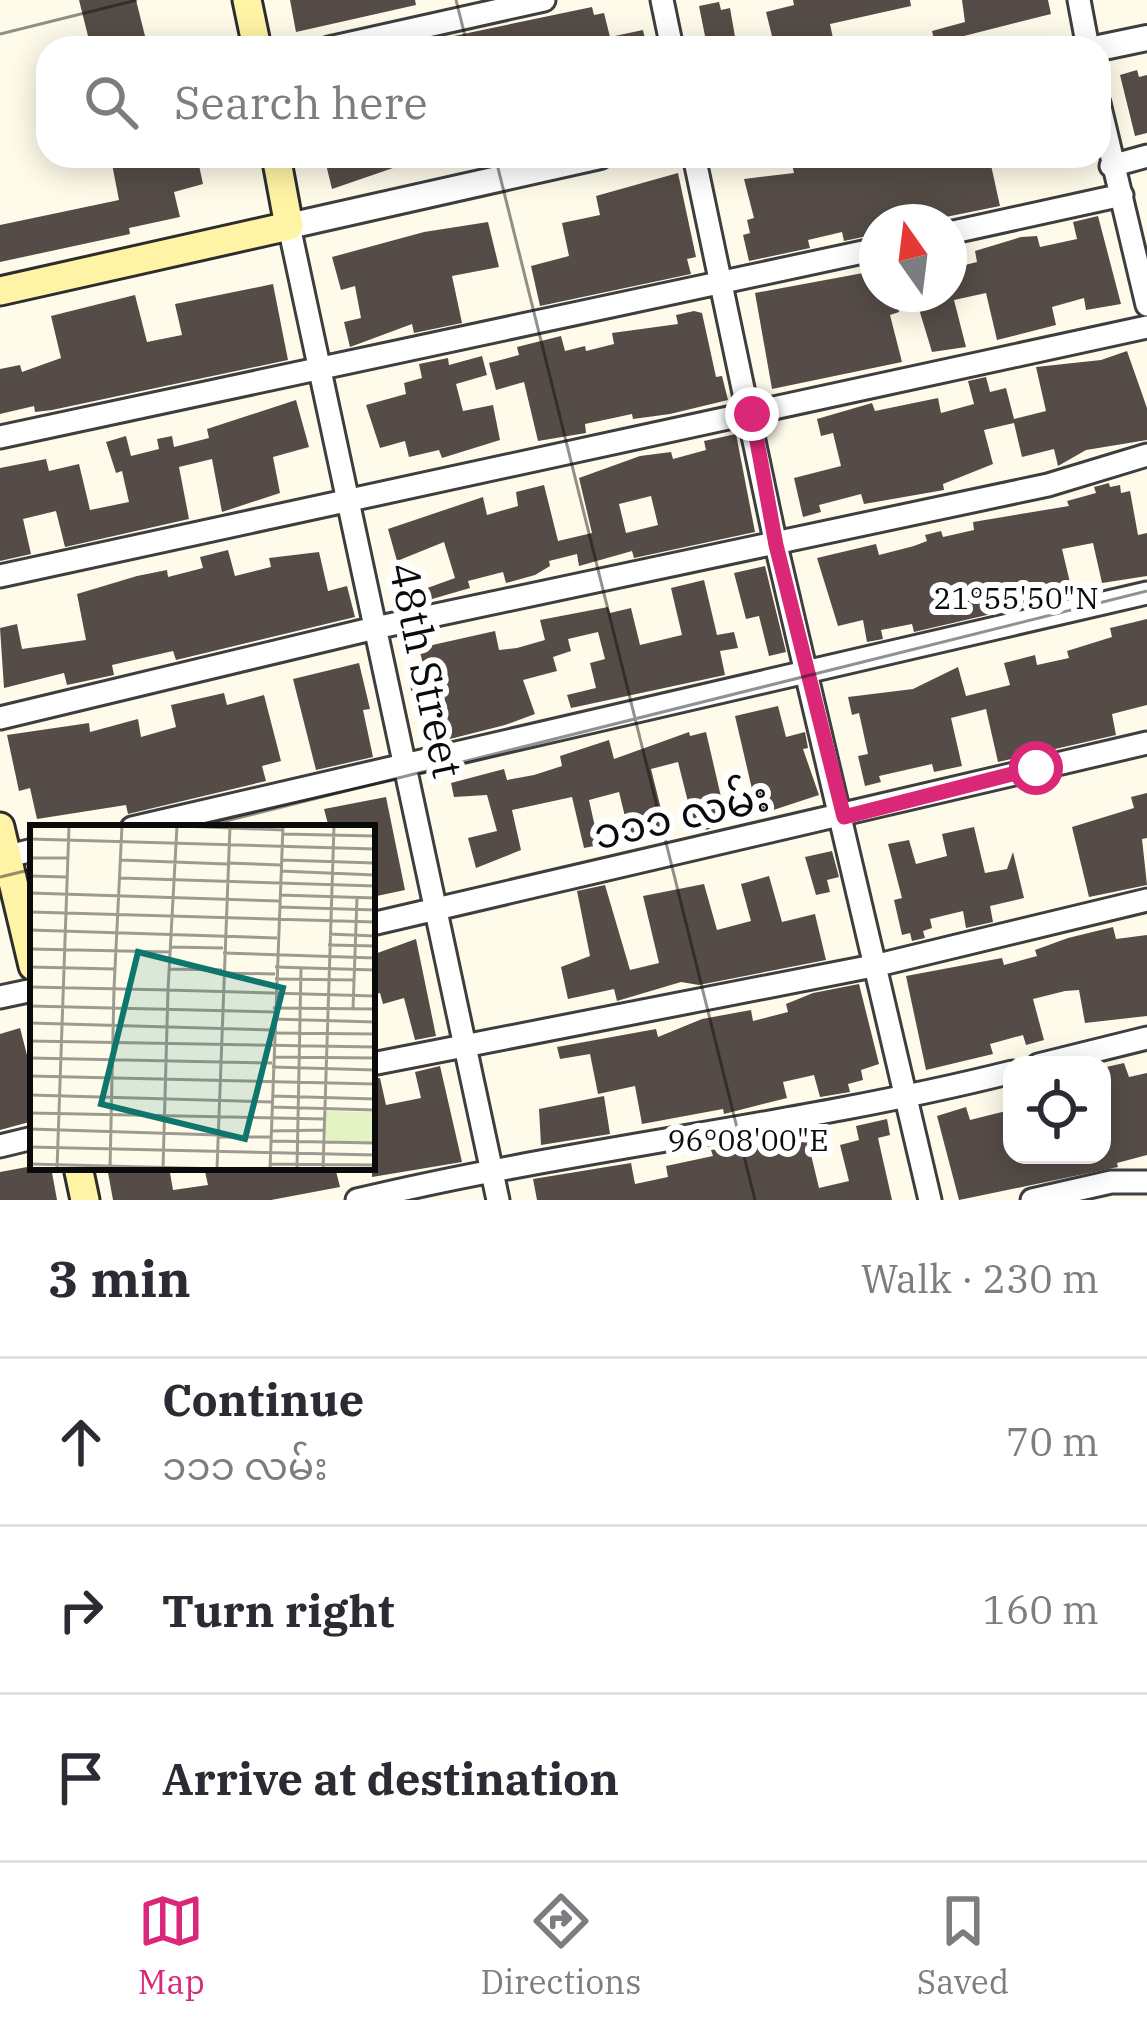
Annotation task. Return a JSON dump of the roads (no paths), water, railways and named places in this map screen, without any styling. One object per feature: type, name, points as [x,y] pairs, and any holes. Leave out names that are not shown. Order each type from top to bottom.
[{"type":"main road","points":[[248,0],[255,36]]},
{"type":"main road","name":"48th Street","points":[[278,168],[289,226]]},
{"type":"main road","points":[[0,291],[289,226]]},
{"type":"main road","points":[[0,827],[13,855],[30,949]]},
{"type":"main road","points":[[79,1170],[86,1200]]},
{"type":"street","points":[[383,36],[544,0]]},
{"type":"street","points":[[662,0],[670,36]]},
{"type":"street","points":[[1079,0],[1086,36]]},
{"type":"street","points":[[1111,46],[1147,38]]},
{"type":"street","points":[[1147,156],[1111,166],[1140,247],[1147,305]]},
{"type":"street","points":[[289,226],[547,168]]},
{"type":"street","points":[[697,168],[776,545],[810,671],[929,1200]]},
{"type":"street","points":[[967,229],[1122,195]]},
{"type":"street","name":"48th Street","points":[[289,226],[498,1200]]},
{"type":"street","points":[[0,437],[859,253]]},
{"type":"street","points":[[0,576],[1147,327]]},
{"type":"street","points":[[0,718],[375,628],[1048,485],[1147,455]]},
{"type":"street","points":[[146,825],[1147,593]]},
{"type":"street","name":"၁၁၁ လမ်း","points":[[375,923],[1147,743]]},
{"type":"street","points":[[375,1063],[878,965],[1147,900]]},
{"type":"street","points":[[0,997],[30,991]]},
{"type":"street","points":[[1074,1056],[1147,1038]]},
{"type":"street","points":[[357,1200],[490,1168],[906,1098],[1003,1074]]},
{"type":"street","points":[[0,1146],[30,1139]]},
{"type":"street","points":[[1032,1200],[1111,1182],[1147,1182]]}]
